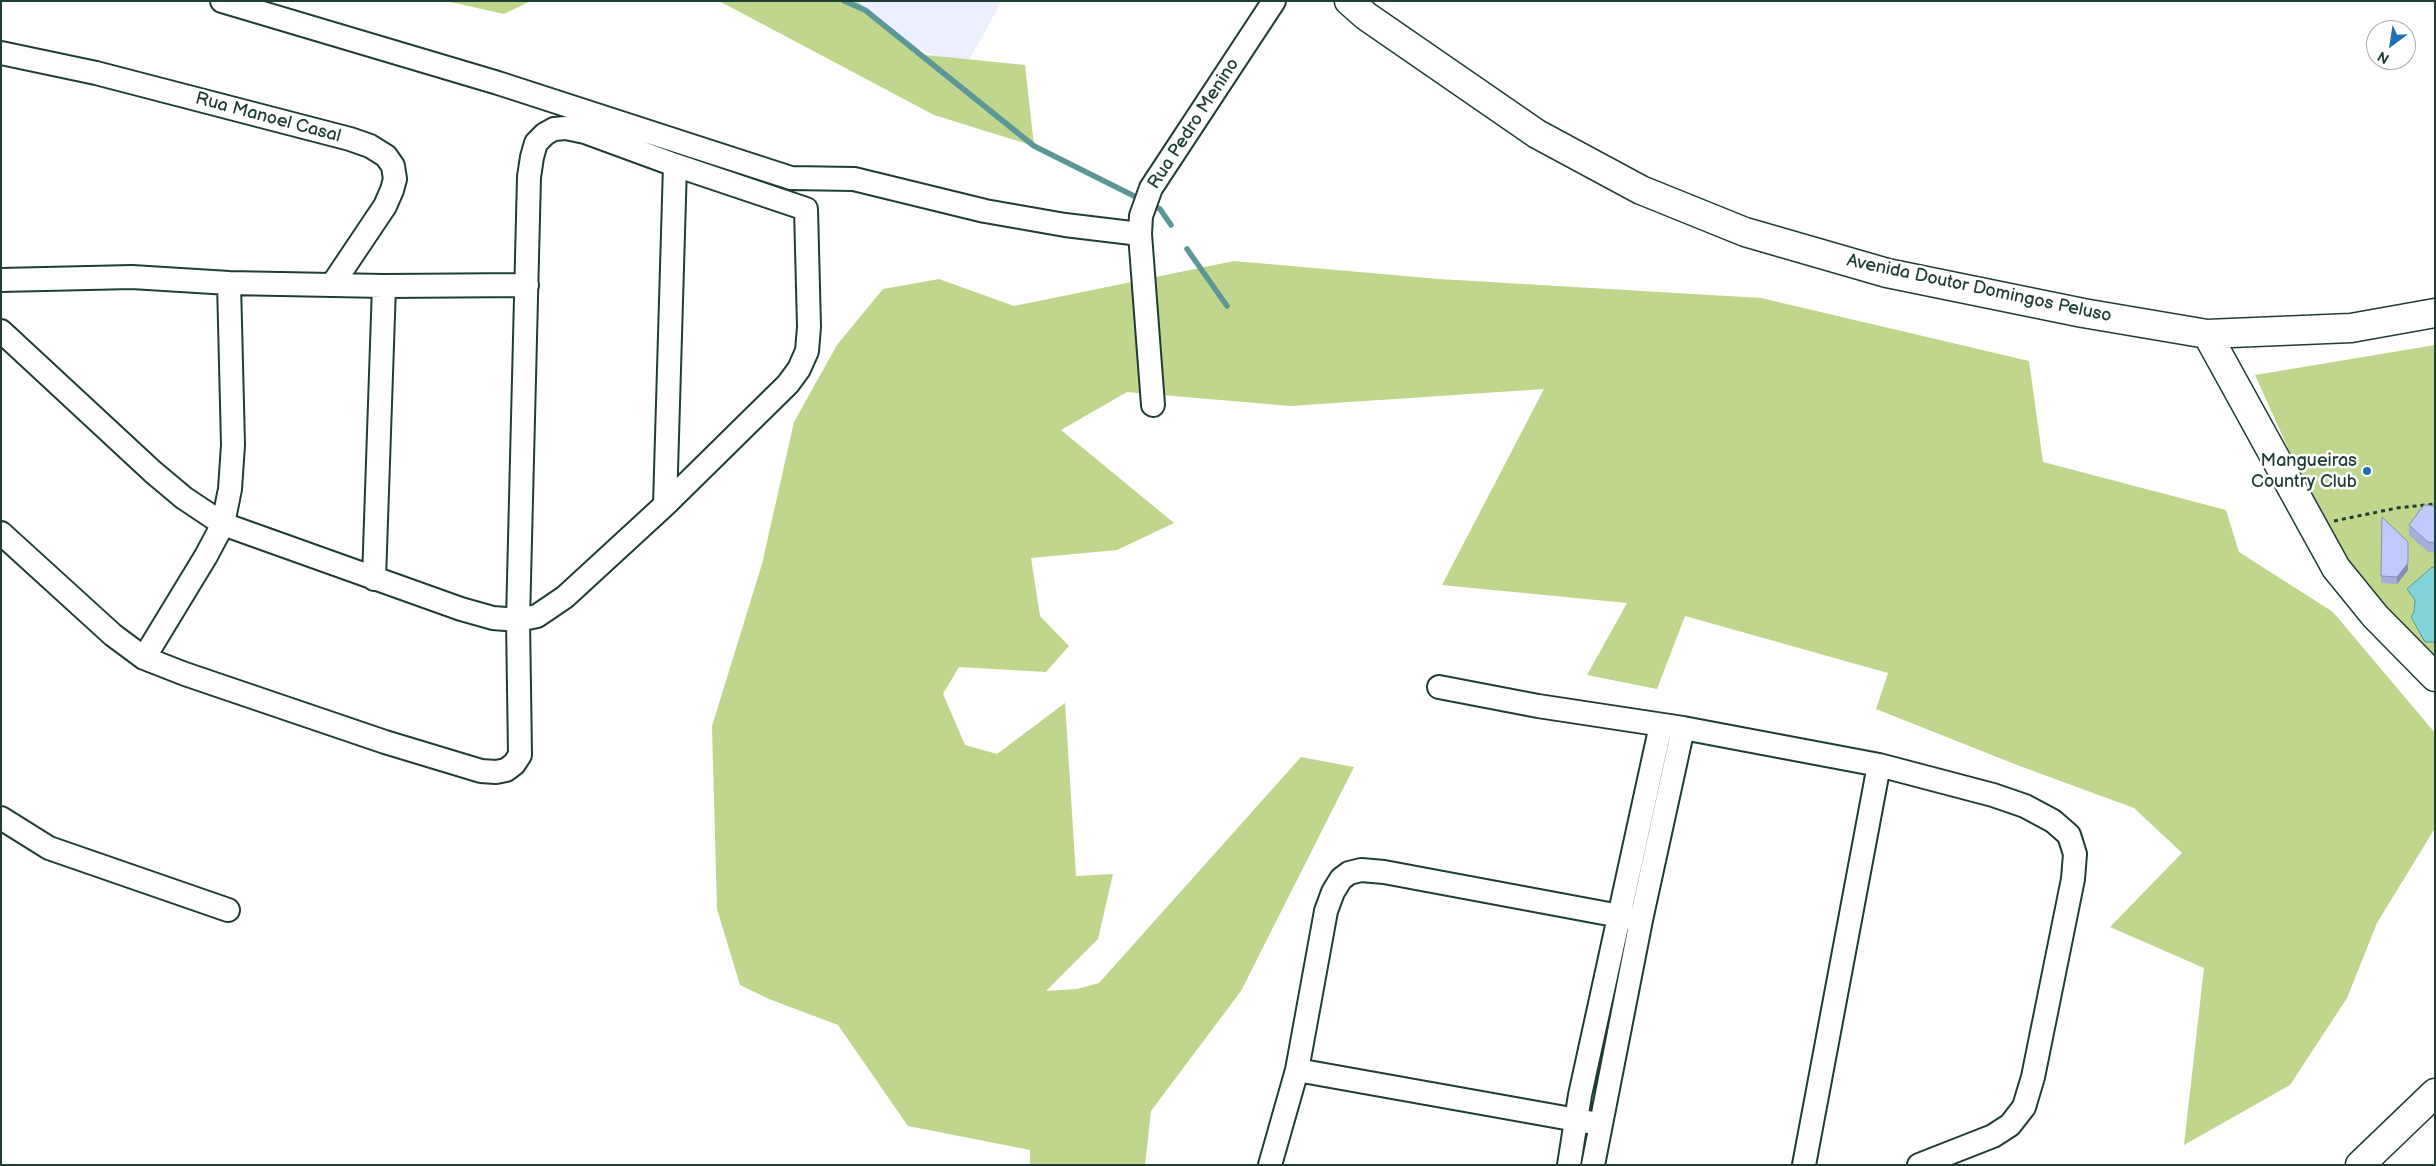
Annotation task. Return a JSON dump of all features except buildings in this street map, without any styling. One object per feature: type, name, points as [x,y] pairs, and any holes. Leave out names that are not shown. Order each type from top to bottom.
[{"type":"street","points":[[222,1],[498,83],[770,172],[807,180],[854,179],[985,211],[1065,225],[1141,225]]},
{"type":"street","name":"Rua Pedro Menino","points":[[1153,405],[1141,225],[1150,188],[1274,1]]},
{"type":"street","name":"Avenida Doutor Domingos Peluso","points":[[1348,1],[1366,16],[1537,134],[1641,190],[1745,232],[1887,273],[2083,313],[2206,334],[2351,328],[2435,313]]},
{"type":"street","name":"Rua Manoel Casal","points":[[1,53],[96,73],[350,139],[370,146],[386,156],[393,166],[395,179],[392,190],[385,206],[332,284]]},
{"type":"street","points":[[1,533],[113,635],[144,658],[185,674],[385,742],[481,770],[496,772],[514,764],[520,755],[518,620],[530,171],[536,143],[545,134],[554,129],[566,128],[585,132],[675,165],[806,209]]},
{"type":"street","points":[[665,505],[675,165]]},
{"type":"street","points":[[1,331],[154,472],[184,498],[222,524],[461,609],[493,618],[518,620],[537,616],[565,597],[665,505],[788,384],[799,369],[806,351],[809,327],[807,180]]},
{"type":"street","points":[[1,280],[132,277],[229,283],[384,286],[527,285]]},
{"type":"street","points":[[144,658],[206,556],[222,524],[230,489],[233,445],[229,283]]},
{"type":"street","points":[[374,579],[384,286]]},
{"type":"street","points":[[2206,334],[2336,568],[2375,616],[2435,677]]},
{"type":"street","points":[[1439,687],[1538,706],[1672,726],[1879,765],[1993,795],[2025,806],[2053,821],[2069,836],[2075,854],[2073,878],[2034,1077],[2024,1107],[2010,1125],[1993,1136],[1918,1165]]},
{"type":"street","points":[[1569,1165],[1575,1120],[1631,918],[1672,726]]},
{"type":"street","points":[[1804,1165],[1879,765]]},
{"type":"street","points":[[1,818],[49,848],[228,910]]},
{"type":"street","points":[[1270,1165],[1296,1070],[1326,911],[1333,892],[1341,879],[1349,873],[1361,870],[1384,872],[1631,918]]},
{"type":"street","points":[[1593,1165],[1631,918]]},
{"type":"street","points":[[1296,1070],[1600,1123]]},
{"type":"street","points":[[2360,1165],[2435,1092]]},
{"type":"path","points":[[2312,526],[2397,508],[2435,504]]},
{"type":"shaded area","points":[[851,1],[1002,1],[961,74],[922,49],[915,54],[897,32]]},
{"type":"green space","points":[[446,1],[531,1],[504,14]]},
{"type":"green space","points":[[719,1],[857,1],[915,54],[1025,65],[1034,146],[934,115]]},
{"type":"green space","points":[[1234,261],[1439,279],[1761,298],[2029,361],[2043,462],[2226,510],[2239,552],[2333,612],[2435,733],[2435,828],[2377,923],[2347,998],[2290,1085],[2184,1145],[2204,968],[2110,927],[2182,853],[2134,808],[2017,765],[1876,709],[1888,673],[1685,616],[1657,689],[1587,675],[1627,603],[1442,585],[1544,389],[1290,406],[1127,392],[1061,430],[1174,523],[1117,550],[1031,558],[1040,616],[1069,646],[1046,672],[959,667],[943,694],[965,745],[997,754],[1065,703],[1076,876],[1113,874],[1098,939],[1046,991],[1077,989],[1099,983],[1301,757],[1354,767],[1241,991],[1151,1111],[1145,1165],[1030,1165],[1030,1150],[908,1126],[838,1025],[769,999],[740,985],[717,909],[712,726],[762,564],[794,422],[837,345],[883,289],[939,279],[1014,306]]},
{"type":"green space","name":"Mangueiras Country Club","points":[[2435,345],[2435,690],[2342,568],[2255,375]]},
{"type":"water","points":[[2432,567],[2435,569],[2435,642],[2425,642],[2411,617],[2414,612],[2415,600],[2407,589]]},
{"type":"waterway","points":[[844,1],[865,10],[1034,146],[1142,200]]},
{"type":"waterway","points":[[1150,204],[1160,209],[1171,225]]},
{"type":"waterway","points":[[1187,249],[1227,306]]},
{"type":"place","name":"Mangueiras Country Club","points":[[2367,471]]}]
